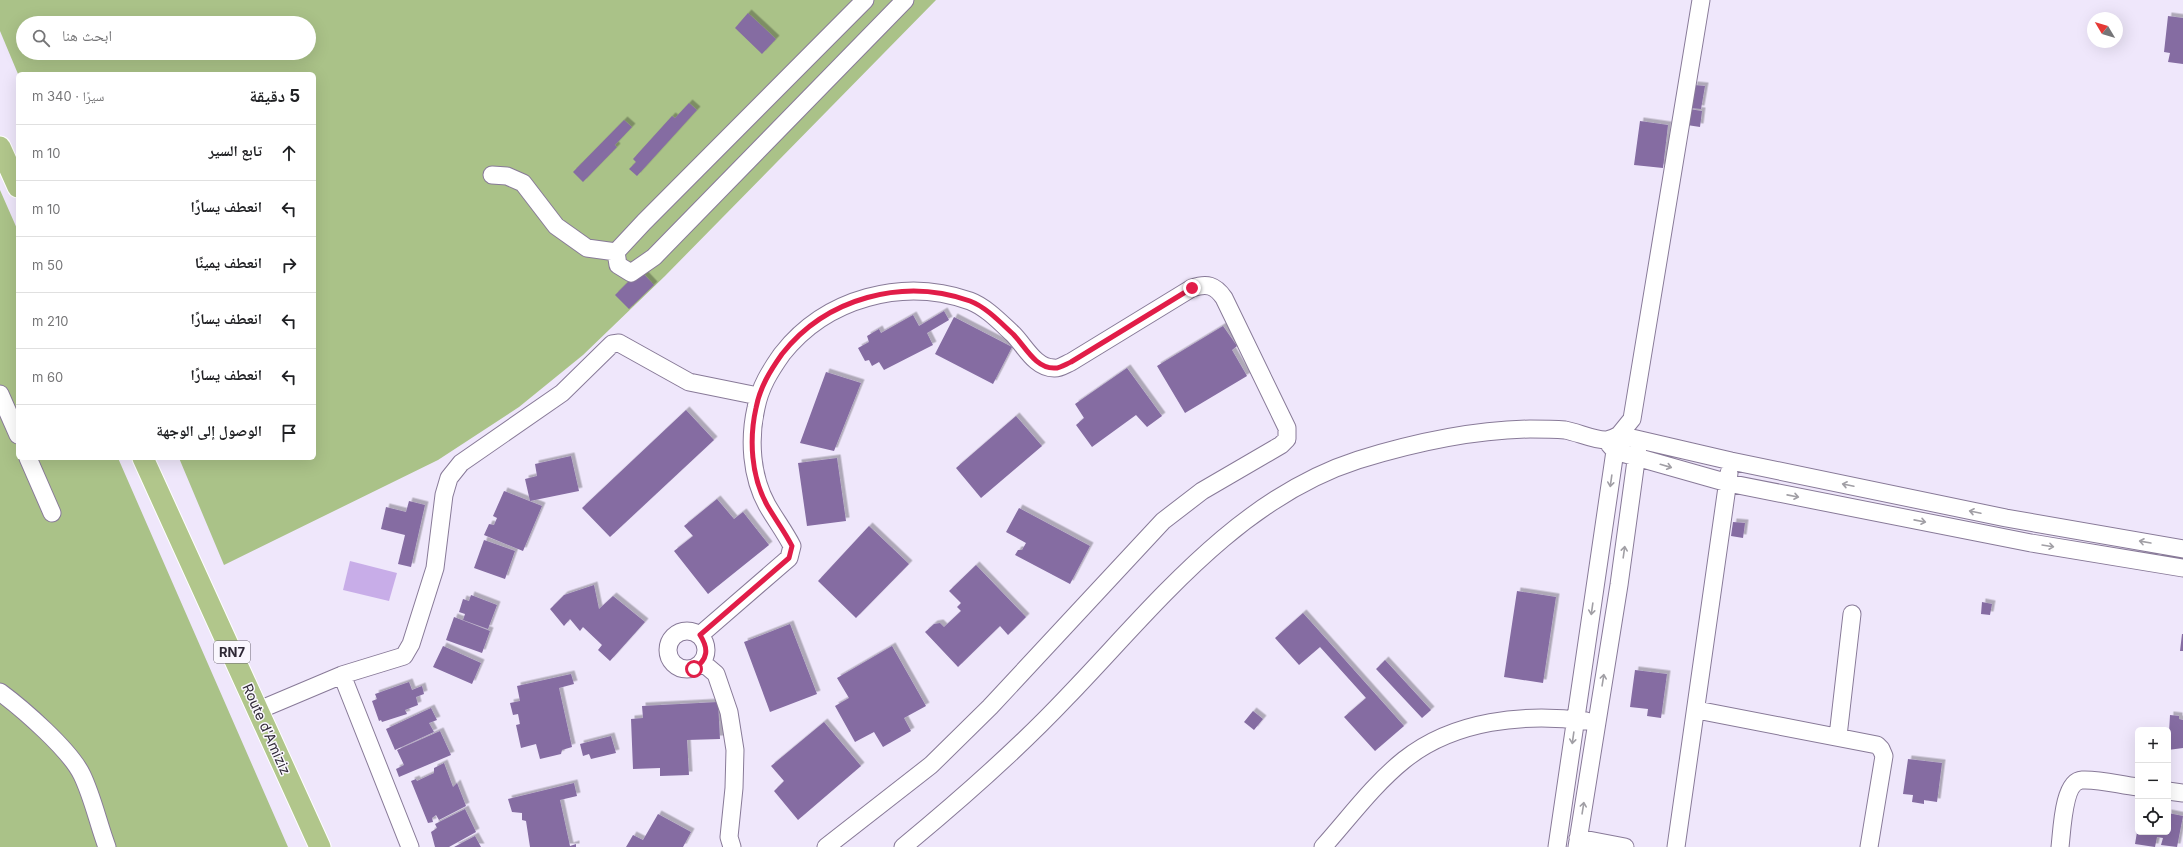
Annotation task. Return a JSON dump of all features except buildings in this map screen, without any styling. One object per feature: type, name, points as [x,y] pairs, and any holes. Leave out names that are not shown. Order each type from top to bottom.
[{"type":"main road","points":[[0,148],[16,183]]},
{"type":"main road","name":"Route d'Amiziz","points":[[144,460],[259,710],[320,847]]},
{"type":"street","points":[[616,252],[865,0]]},
{"type":"street","points":[[616,252],[618,265],[632,273],[654,257],[905,0]]},
{"type":"street","points":[[1557,847],[1614,442],[1632,419],[1701,0]]},
{"type":"street","points":[[492,175],[507,176],[523,183],[556,226],[587,248],[616,252]]},
{"type":"street","points":[[700,635],[789,558],[792,552],[792,546],[766,504],[755,475],[752,453],[752,424],[758,396],[768,372],[807,327],[829,313],[856,301],[880,294],[920,291],[942,294],[971,302],[991,314],[1014,335],[1034,358],[1045,366],[1055,369],[1071,362],[1192,288],[1211,285],[1218,289],[1224,298],[1287,428],[1287,439],[1281,445],[1202,491],[1162,521],[990,707],[931,765],[826,847]]},
{"type":"street","points":[[259,710],[342,675],[404,656],[411,644],[435,568],[444,495],[449,478],[461,463],[562,392],[612,344],[619,344],[689,382],[758,396]]},
{"type":"street","points":[[0,394],[16,430]]},
{"type":"street","points":[[1626,847],[1578,843],[1596,722],[1619,585],[1639,438],[1632,419]]},
{"type":"street","points":[[903,847],[1011,754],[1187,570],[1261,509],[1315,478],[1357,460],[1457,436],[1496,430],[1566,430],[1614,442],[1636,457],[1728,483],[2002,537],[2183,568]]},
{"type":"street","points":[[1614,442],[1639,438],[1731,461],[2006,518],[2183,549]]},
{"type":"street","points":[[29,460],[52,513]]},
{"type":"street","points":[[1676,847],[1697,710],[1731,461]]},
{"type":"street","points":[[2002,537],[2006,518]]},
{"type":"street","points":[[1838,736],[1852,614]]},
{"type":"street","points":[[690,631],[700,635],[705,643],[707,653],[702,663],[694,669],[684,670],[674,666],[668,658],[667,648],[672,638],[680,632],[690,631]]},
{"type":"street","points":[[702,663],[716,674],[729,712],[735,750],[734,788],[729,837],[732,847]]},
{"type":"street","points":[[342,675],[410,847]]},
{"type":"street","points":[[0,692],[13,702],[58,745],[76,765],[90,793],[98,824],[108,847]]},
{"type":"street","points":[[1697,710],[1838,736],[1877,745],[1881,749],[1884,756],[1869,847]]},
{"type":"street","points":[[1322,847],[1386,776],[1405,759],[1446,735],[1469,727],[1504,720],[1524,718],[1576,719],[1596,722]]},
{"type":"street","points":[[2060,847],[2068,794],[2072,785],[2081,780],[2135,787]]},
{"type":"street","points":[[2171,791],[2183,793]]},
{"type":"green space","points":[[0,0],[936,0],[665,276],[583,355],[519,407],[438,460],[224,565],[180,460],[316,460],[316,72],[17,72],[0,31]]},
{"type":"green space","points":[[0,190],[16,226],[16,460],[119,460],[288,847],[0,847]]},
{"type":"shaded area","points":[[350,561],[397,573],[389,601],[343,590]]},
{"type":"route","points":[[694,669],[702,663],[707,653],[705,643],[700,635],[789,558],[792,552],[792,546],[789,540],[766,504],[755,475],[752,453],[752,424],[758,396],[768,372],[785,350],[807,327],[829,313],[856,301],[880,294],[901,291],[920,291],[942,294],[971,302],[991,314],[1014,335],[1034,358],[1045,366],[1055,369],[1071,362],[1192,288]]}]
